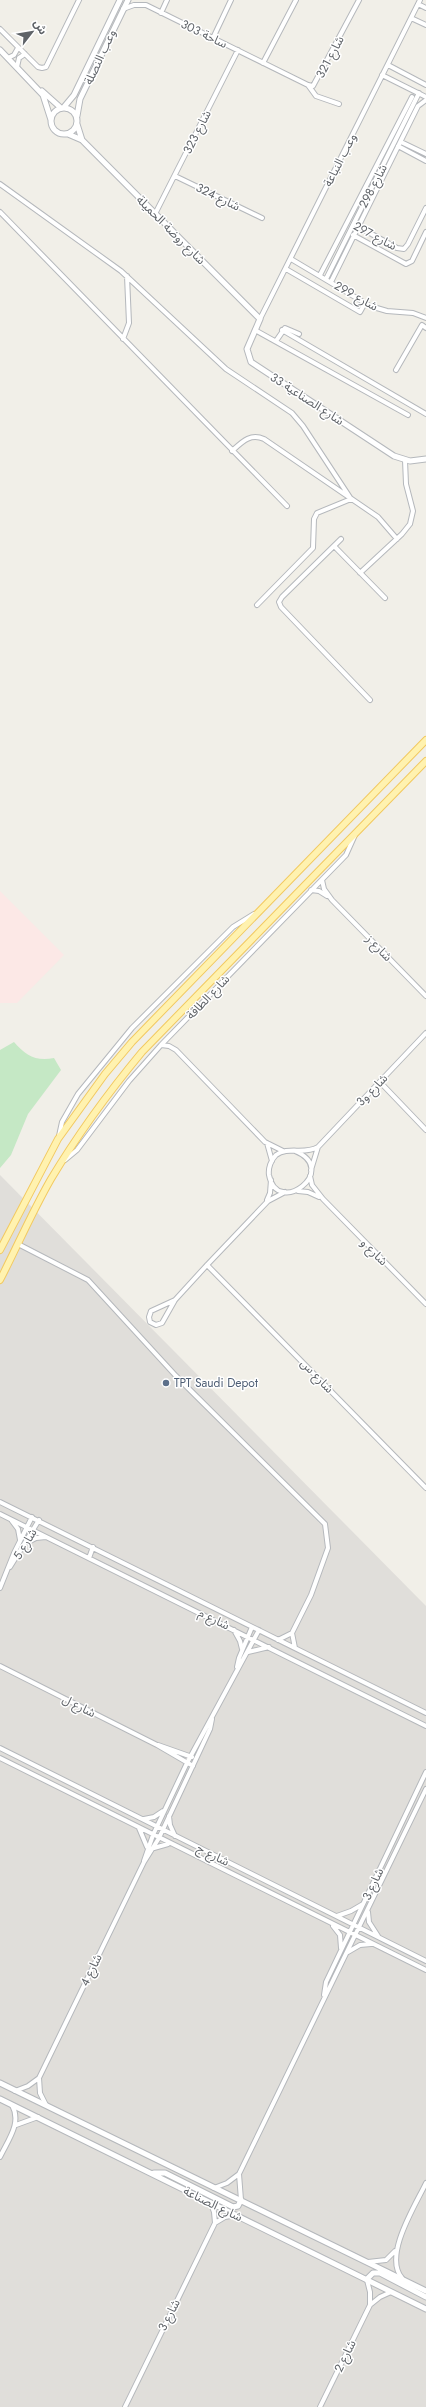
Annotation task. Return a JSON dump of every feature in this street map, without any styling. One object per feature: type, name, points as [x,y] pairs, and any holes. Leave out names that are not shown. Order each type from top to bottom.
[{"type":"main road","name":"شارع الطاقة","points":[[0,1250],[58,1139],[105,1074],[132,1042],[426,740]]},
{"type":"main road","name":"شارع الطاقة","points":[[0,1280],[61,1162],[91,1117],[142,1052],[426,760]]},
{"type":"street","points":[[0,29],[25,54],[42,68],[46,67],[79,0]]},
{"type":"street","name":"وعب النصلة","points":[[62,107],[74,95],[120,0]]},
{"type":"street","name":"وعب النصلة","points":[[77,116],[80,99],[128,0]]},
{"type":"street","name":"ساحة 303","points":[[141,0],[146,5],[161,13],[263,63]]},
{"type":"street","points":[[161,13],[167,0]]},
{"type":"street","points":[[213,38],[232,0]]},
{"type":"street","points":[[263,63],[296,0]]},
{"type":"street","name":"شارع 321","points":[[263,63],[313,86],[317,83],[359,0]]},
{"type":"street","points":[[419,2],[426,8]]},
{"type":"street","name":"وعب النباعة","points":[[260,320],[292,259],[419,2]]},
{"type":"street","points":[[123,9],[134,5],[146,5]]},
{"type":"street","points":[[411,18],[426,25]]},
{"type":"street","points":[[8,58],[14,55],[18,48]]},
{"type":"street","points":[[0,50],[35,86],[46,100],[51,120],[56,131],[68,134],[77,124],[77,116],[72,110],[62,107],[35,86]]},
{"type":"street","name":"شارع 323","points":[[155,214],[238,50]]},
{"type":"street","points":[[17,67],[17,60],[25,54]]},
{"type":"street","points":[[388,65],[426,84]]},
{"type":"street","points":[[331,282],[358,227],[373,191],[394,155],[420,104],[426,98],[382,75]]},
{"type":"street","points":[[308,85],[316,96],[339,104]]},
{"type":"street","name":"شارع 298","points":[[326,279],[349,233],[373,191],[400,126],[419,93]]},
{"type":"street","points":[[320,275],[365,187],[400,126],[412,97]]},
{"type":"street","points":[[51,120],[54,112],[62,107]]},
{"type":"street","name":"شارع روضة الحميلة","points":[[77,124],[82,140]]},
{"type":"street","name":"شارع روضة الحميلة","points":[[68,134],[82,140],[260,320]]},
{"type":"street","points":[[399,144],[426,154]]},
{"type":"street","points":[[399,144],[426,161]]},
{"type":"street","points":[[389,153],[394,155]]},
{"type":"street","name":"شارع 324","points":[[175,176],[262,218]]},
{"type":"street","points":[[0,184],[127,276],[226,369],[296,417],[351,499]]},
{"type":"street","points":[[365,187],[373,191]]},
{"type":"street","name":"شارع 297","points":[[348,221],[397,248],[404,249],[426,208]]},
{"type":"street","points":[[0,212],[287,506]]},
{"type":"street","name":"شارع 297","points":[[349,233],[406,264],[412,261],[426,232]]},
{"type":"street","points":[[338,240],[344,243]]},
{"type":"street","name":"شارع 299","points":[[292,259],[365,303],[383,310],[413,313],[426,318]]},
{"type":"street","name":"شارع 299","points":[[286,269],[360,312],[365,303]]},
{"type":"street","points":[[123,339],[129,323],[127,276]]},
{"type":"street","name":"شارع الصناعية 33","points":[[260,320],[247,350],[251,362],[394,456],[405,460]]},
{"type":"street","points":[[396,370],[422,325],[426,328]]},
{"type":"street","points":[[276,341],[282,330],[287,328],[299,334]]},
{"type":"street","points":[[255,330],[408,415]]},
{"type":"street","points":[[282,330],[426,414]]},
{"type":"street","points":[[232,451],[246,439],[261,438],[381,519],[397,539]]},
{"type":"street","points":[[360,574],[397,539],[410,524],[414,511],[406,484],[405,460],[426,459]]},
{"type":"street","points":[[257,605],[312,548],[314,519],[317,513],[351,499]]},
{"type":"street","points":[[341,539],[279,602],[281,607],[370,700]]},
{"type":"street","points":[[334,546],[384,598]]},
{"type":"street","name":"شارع الطاقة","points":[[61,1162],[78,1150],[112,1102],[161,1045],[346,855],[356,833]]},
{"type":"street","name":"شارع ز","points":[[322,880],[324,889],[332,900],[426,996]]},
{"type":"street","name":"شارع ز","points":[[311,890],[319,891],[332,900]]},
{"type":"street","name":"شارع الطاقة","points":[[58,1139],[62,1122],[78,1094],[132,1028],[233,926],[258,912]]},
{"type":"street","name":"شارع و3","points":[[311,1170],[318,1147],[426,1033]]},
{"type":"street","points":[[170,1036],[171,1044],[176,1050],[265,1142],[270,1150],[272,1161],[269,1173],[271,1180],[274,1185],[285,1192]]},
{"type":"street","points":[[161,1045],[169,1046],[176,1050]]},
{"type":"street","points":[[380,1082],[426,1130]]},
{"type":"street","points":[[265,1142],[283,1152],[307,1151],[318,1147]]},
{"type":"street","points":[[175,1300],[151,1311],[149,1317],[150,1322],[156,1325],[162,1323],[175,1300],[275,1195],[285,1192],[298,1191],[304,1187],[310,1176],[311,1170],[306,1158],[295,1151]]},
{"type":"street","points":[[272,1161],[283,1152]]},
{"type":"street","name":"شارع و","points":[[310,1176],[312,1184],[323,1200],[426,1304]]},
{"type":"street","points":[[264,1205],[270,1193],[271,1180]]},
{"type":"street","name":"شارع و","points":[[298,1191],[312,1193],[323,1200]]},
{"type":"street","points":[[18,1244],[88,1280],[176,1376],[325,1524],[328,1548],[311,1595],[292,1633],[278,1640]]},
{"type":"street","name":"شارع س","points":[[207,1265],[426,1488]]},
{"type":"street","name":"شارع م","points":[[0,1502],[426,1713]]},
{"type":"street","name":"شارع م","points":[[0,1514],[232,1628],[426,1726]]},
{"type":"street","name":"شارع 5","points":[[0,1588],[20,1541],[32,1518]]},
{"type":"street","points":[[11,1519],[18,1529],[20,1541]]},
{"type":"street","name":"شارع 5","points":[[10,1567],[26,1544],[38,1520]]},
{"type":"street","points":[[26,1544],[36,1538],[47,1537]]},
{"type":"street","points":[[89,1558],[94,1548]]},
{"type":"street","points":[[191,1608],[195,1598]]},
{"type":"street","name":"شارع 4","points":[[237,1668],[242,1650],[252,1627]]},
{"type":"street","points":[[232,1628],[238,1636],[242,1650]]},
{"type":"street","name":"شارع 4","points":[[144,1862],[156,1826],[190,1756],[206,1726],[212,1719],[237,1668],[248,1652],[259,1630]]},
{"type":"street","points":[[292,1633],[295,1648]]},
{"type":"street","points":[[248,1652],[270,1647]]},
{"type":"street","name":"شارع ل","points":[[0,1667],[157,1745],[193,1766]]},
{"type":"street","name":"شارع 4","points":[[39,2078],[144,1862],[159,1838],[210,1729],[212,1719]]},
{"type":"street","name":"شارع ل","points":[[157,1745],[196,1759]]},
{"type":"street","points":[[0,1758],[2,1749]]},
{"type":"street","name":"شارع ج","points":[[2,1749],[426,1961]]},
{"type":"street","name":"شارع ج","points":[[0,1758],[56,1787],[138,1826],[169,1844],[426,1970]]},
{"type":"street","name":"شارع 3","points":[[323,1998],[326,1982],[426,1772]]},
{"type":"street","points":[[56,1787],[60,1779]]},
{"type":"street","name":"شارع 3","points":[[241,2200],[239,2174],[323,1998],[426,1789]]},
{"type":"street","points":[[143,1820],[154,1817],[164,1810]]},
{"type":"street","points":[[169,1814],[170,1825],[175,1836]]},
{"type":"street","points":[[138,1826],[148,1847]]},
{"type":"street","points":[[153,1848],[169,1844]]},
{"type":"street","points":[[336,1916],[351,1912],[363,1904]]},
{"type":"street","points":[[368,1909],[369,1922],[378,1937]]},
{"type":"street","points":[[330,1923],[340,1935],[341,1951]]},
{"type":"street","points":[[347,1952],[360,1945],[373,1944]]},
{"type":"street","points":[[15,2090],[28,2086],[39,2078]]},
{"type":"street","points":[[39,2078],[40,2093],[46,2105]]},
{"type":"street","name":"شارع الصناعة","points":[[0,2083],[426,2291]]},
{"type":"street","name":"شارع الصناعة","points":[[0,2099],[367,2279],[426,2310]]},
{"type":"street","points":[[0,2157],[16,2125],[16,2114],[11,2104]]},
{"type":"street","points":[[16,2125],[38,2117]]},
{"type":"street","points":[[151,2173],[166,2174],[233,2207],[238,2206],[241,2200]]},
{"type":"street","points":[[213,2188],[227,2183],[239,2174]]},
{"type":"street","points":[[403,2280],[395,2263],[396,2250],[426,2183]]},
{"type":"street","points":[[210,2202],[214,2212],[215,2223],[225,2217],[236,2215]]},
{"type":"street","name":"شارع 3","points":[[125,2407],[215,2223]]},
{"type":"street","points":[[367,2262],[386,2260],[396,2250]]},
{"type":"street","points":[[370,2305],[370,2292],[367,2279],[373,2273],[380,2273],[426,2297]]},
{"type":"street","name":"شارع 2","points":[[320,2407],[370,2305],[380,2296],[391,2292]]},
{"type":"shaded area","points":[[0,891],[64,955],[17,1003],[0,1003]]},
{"type":"shaded area","points":[[0,1175],[426,1606],[426,2407],[0,2407]]},
{"type":"green space","points":[[14,1042],[22,1051],[36,1058],[54,1058],[61,1070],[28,1114],[11,1155],[0,1168],[0,1050]]},
{"type":"place","name":"TPT Saudi Depot","points":[[166,1383]]}]
